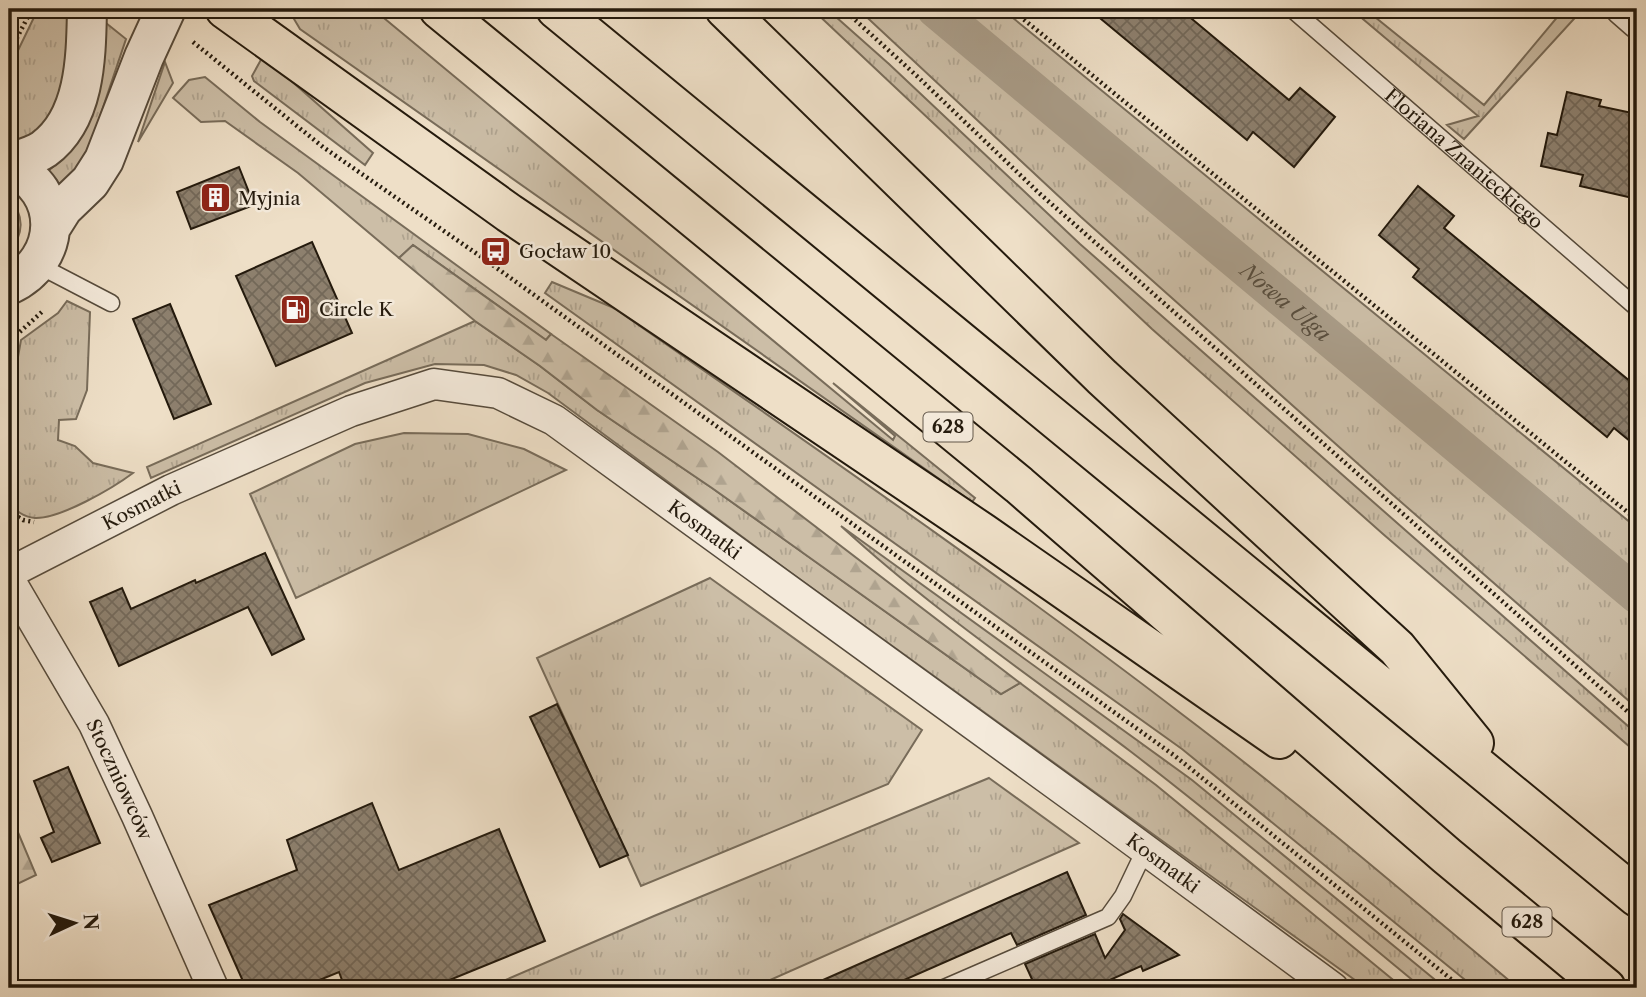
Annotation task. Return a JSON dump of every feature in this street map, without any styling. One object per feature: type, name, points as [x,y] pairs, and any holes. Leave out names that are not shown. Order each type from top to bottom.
[{"type":"main road","points":[[225,9],[509,214],[983,533],[1447,856]]},
{"type":"main road","name":"628","points":[[439,9],[1019,485],[1447,856],[1606,988]]},
{"type":"main road","points":[[556,9],[1637,897]]},
{"type":"main road","points":[[725,9],[1101,376],[1397,648],[1526,807]]},
{"type":"street","points":[[9,164],[41,150],[54,140],[65,125],[82,80],[87,9]]},
{"type":"street","points":[[51,227],[63,208],[90,182],[104,160],[144,57],[166,9]]},
{"type":"street","points":[[1621,9],[1637,23]]},
{"type":"street","points":[[9,164],[32,180],[41,192],[51,227],[47,247],[23,275]]},
{"type":"street","name":"Kosmatki","points":[[9,573],[171,490],[351,411],[434,384],[498,393],[554,420],[1333,988]]},
{"type":"street","name":"Stoczniowców","points":[[9,579],[93,724],[138,816],[213,988]]},
{"type":"lane","name":"Floriana Znanieckiego","points":[[1292,9],[1637,308]]},
{"type":"lane","points":[[23,275],[111,303]]},
{"type":"lane","points":[[944,988],[1108,917],[1123,896],[1145,850]]},
{"type":"path","points":[[9,53],[32,9]]},
{"type":"path","points":[[843,9],[1049,202],[1637,720]]},
{"type":"path","points":[[1011,9],[1637,520]]},
{"type":"path","points":[[239,79],[323,147],[490,263],[1175,756],[1462,988]]},
{"type":"path","points":[[9,351],[12,340],[46,308]]},
{"type":"green space","points":[[38,9],[71,9],[62,99],[37,135],[9,144],[9,69]]},
{"type":"green space","points":[[293,9],[373,9],[893,440],[895,436],[833,383],[975,498],[972,502],[300,29],[294,19]]},
{"type":"green space","points":[[812,9],[827,9],[1080,244],[1637,734],[1637,753],[1383,534],[1152,329]]},
{"type":"green space","points":[[858,9],[920,9],[1507,497],[1637,612],[1637,708],[1081,217]]},
{"type":"green space","points":[[955,9],[1002,9],[1637,528],[1637,574],[1114,144]]},
{"type":"green space","points":[[1351,9],[1365,9],[1484,105],[1564,9],[1583,9],[1464,139],[1447,125],[1478,116]]},
{"type":"green space","points":[[101,19],[126,39],[86,158],[61,189],[48,171],[73,144]]},
{"type":"green space","points":[[263,56],[373,153],[365,165],[254,81],[252,76]]},
{"type":"green space","points":[[165,62],[173,83],[138,142]]},
{"type":"green space","points":[[205,77],[260,122],[551,334],[546,340],[413,245],[399,258],[298,173],[225,121],[201,122],[173,98],[189,80]]},
{"type":"green space","points":[[9,199],[18,212],[21,225],[18,238],[9,251]]},
{"type":"green space","points":[[413,245],[546,340],[551,334],[718,452],[1020,683],[1001,694],[712,488],[597,410],[475,321],[399,258]]},
{"type":"green space","points":[[552,282],[614,308],[1043,610],[1268,781],[1518,988],[1475,988],[1182,749],[545,293]]},
{"type":"green space","points":[[67,301],[90,312],[87,390],[76,419],[59,420],[58,440],[75,446],[93,463],[133,473],[72,508],[58,514],[35,518],[20,513],[9,502],[9,374],[18,357],[21,340],[58,313]]},
{"type":"green space","points":[[475,321],[1001,694],[1020,683],[1156,785],[1403,988],[1366,988],[787,570],[548,393],[516,375],[484,365],[435,364],[365,383],[151,478],[147,467]]},
{"type":"green space","points":[[404,433],[468,434],[524,449],[566,470],[296,598],[250,494],[355,444]]},
{"type":"green space","points":[[841,526],[1192,780],[1445,988],[1422,988],[1204,809],[910,586]]},
{"type":"green space","points":[[710,578],[922,730],[888,784],[641,886],[537,658]]},
{"type":"green space","points":[[989,778],[1079,843],[752,988],[487,988],[654,916]]},
{"type":"green space","points":[[9,811],[36,875],[9,888]]},
{"type":"building","points":[[1089,9],[1180,9],[1289,100],[1300,88],[1335,117],[1294,167],[1253,132],[1247,140]]},
{"type":"building","points":[[1567,92],[1601,100],[1599,106],[1637,114],[1637,199],[1580,186],[1583,175],[1541,166],[1548,133],[1557,135]]},
{"type":"building","name":"Myjnia","points":[[239,167],[254,205],[191,229],[177,192]]},
{"type":"building","points":[[1418,186],[1454,216],[1444,228],[1637,387],[1637,447],[1614,428],[1607,437],[1413,277],[1419,269],[1379,235]]},
{"type":"building","name":"Circle K","points":[[312,242],[352,333],[276,366],[236,276]]},
{"type":"building","points":[[170,304],[211,404],[174,419],[133,319]]},
{"type":"building","points":[[265,553],[304,639],[272,655],[248,607],[119,666],[90,602],[122,588],[131,609]]},
{"type":"building","points":[[557,704],[628,855],[600,867],[530,717]]},
{"type":"building","points":[[68,767],[100,843],[52,862],[41,838],[54,832],[34,781]]},
{"type":"building","points":[[372,803],[399,870],[499,829],[545,941],[430,988],[345,988],[339,972],[300,988],[246,988],[209,905],[297,870],[287,840]]},
{"type":"building","points":[[1067,872],[1086,915],[1017,945],[1011,933],[886,988],[805,988]]},
{"type":"building","points":[[1123,914],[1179,955],[1143,971],[1141,966],[1092,988],[1036,988],[1025,964],[1095,934],[1105,958],[1125,930],[1120,919]]},
{"type":"waterway","name":"Nowa Ulga","points":[[935,9],[1637,595]]},
{"type":"place","name":"Myjnia","points":[[215,198]]},
{"type":"place","name":"Gocław 10","points":[[496,251]]},
{"type":"place","name":"Circle K","points":[[296,309]]}]
